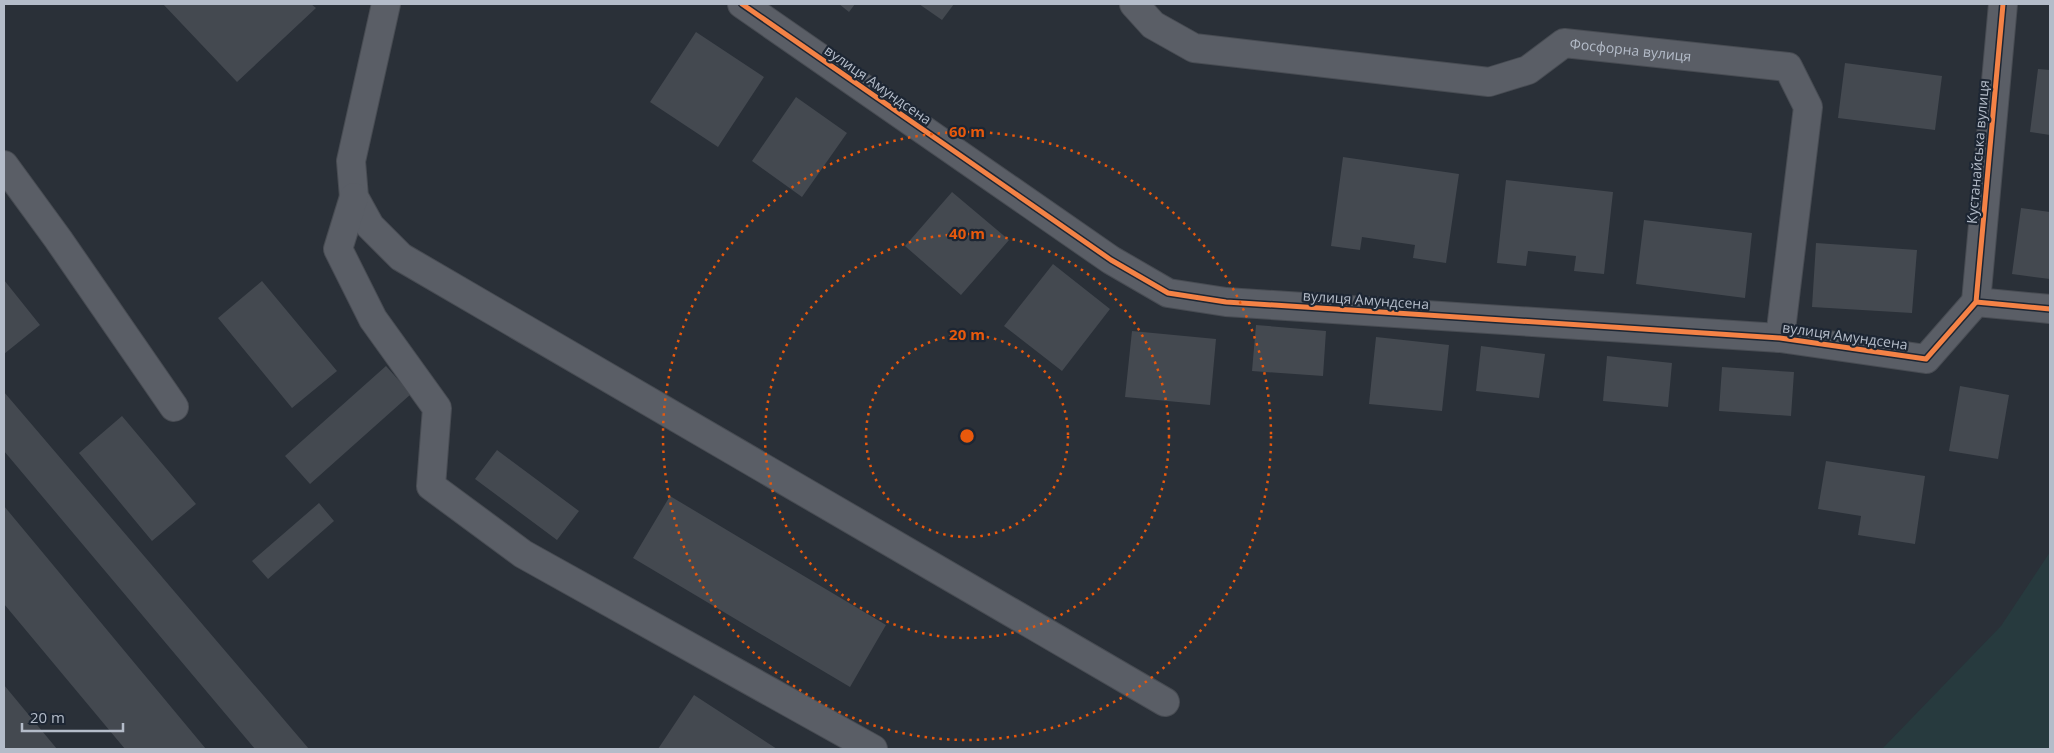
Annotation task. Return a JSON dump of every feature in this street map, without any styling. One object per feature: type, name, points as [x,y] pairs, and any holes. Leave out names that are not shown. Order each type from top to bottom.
[{"type":"street","points":[[386,4],[351,161],[354,197],[338,249],[373,319],[436,408],[431,486],[523,554],[873,749]]},
{"type":"street","name":"вулиця Амундсена","points":[[742,4],[1112,260],[1168,293],[1226,302],[1780,338],[1926,359],[1976,302]]},
{"type":"street","name":"Фосфорна вулиця","points":[[1134,4],[1153,25],[1194,48],[1488,82],[1528,70],[1564,43],[1788,67],[1808,108],[1780,338]]},
{"type":"street","name":"Кустанайська вулиця","points":[[1976,302],[2003,4]]},
{"type":"street","points":[[4,165],[58,239],[174,407]]},
{"type":"street","points":[[354,197],[370,226],[401,257],[1164,702]]},
{"type":"street","points":[[1976,302],[2050,309]]},
{"type":"green space","points":[[2050,552],[2050,749],[1882,749],[2001,626]]},
{"type":"building","points":[[163,4],[311,4],[316,8],[237,82]]},
{"type":"building","points":[[839,4],[855,4],[849,12]]},
{"type":"building","points":[[919,4],[954,4],[942,20]]},
{"type":"building","points":[[696,32],[764,77],[718,147],[650,102]]},
{"type":"building","points":[[1845,63],[1942,76],[1935,130],[1838,118]]},
{"type":"building","points":[[2038,69],[2050,70],[2050,135],[2030,132]]},
{"type":"building","points":[[796,97],[847,133],[802,197],[752,161]]},
{"type":"building","points":[[1343,157],[1459,174],[1446,263],[1413,258],[1415,245],[1362,237],[1360,250],[1331,246]]},
{"type":"building","points":[[1506,180],[1613,192],[1604,274],[1574,271],[1576,256],[1528,251],[1526,266],[1497,263]]},
{"type":"building","points":[[952,192],[1009,240],[961,295],[905,246]]},
{"type":"building","points":[[2021,208],[2050,212],[2050,279],[2012,274]]},
{"type":"building","points":[[1644,220],[1752,233],[1745,298],[1636,284]]},
{"type":"building","points":[[1816,243],[1917,250],[1912,313],[1812,307]]},
{"type":"building","points":[[1053,264],[1110,309],[1062,371],[1004,326]]},
{"type":"building","points":[[4,280],[40,325],[4,354]]},
{"type":"building","points":[[262,281],[337,371],[292,408],[218,318]]},
{"type":"building","points":[[1256,325],[1326,331],[1323,376],[1252,371]]},
{"type":"building","points":[[1132,331],[1216,339],[1210,405],[1125,397]]},
{"type":"building","points":[[1376,337],[1449,345],[1442,411],[1369,404]]},
{"type":"building","points":[[1481,346],[1545,354],[1539,398],[1476,391]]},
{"type":"building","points":[[1607,356],[1672,363],[1668,407],[1603,401]]},
{"type":"building","points":[[386,366],[411,394],[310,484],[285,456]]},
{"type":"building","points":[[1722,367],[1794,372],[1791,416],[1719,411]]},
{"type":"building","points":[[1960,386],[2009,395],[1998,459],[1949,451]]},
{"type":"building","points":[[4,392],[309,749],[255,749],[4,451]]},
{"type":"building","points":[[122,416],[196,504],[152,541],[79,453]]},
{"type":"building","points":[[497,450],[579,511],[557,540],[475,479]]},
{"type":"building","points":[[1826,461],[1925,476],[1915,544],[1858,535],[1861,516],[1818,509]]},
{"type":"building","points":[[670,496],[886,625],[850,687],[633,558]]},
{"type":"building","points":[[319,503],[334,521],[268,579],[252,561]]},
{"type":"building","points":[[4,506],[206,749],[125,749],[4,604]]},
{"type":"building","points":[[4,685],[57,749],[4,749]]},
{"type":"building","points":[[694,695],[777,749],[658,749]]},
{"type":"cycle path","points":[[742,4],[1111,260],[1168,293],[1226,302],[1780,338],[1926,359],[1976,302],[2050,309]]},
{"type":"cycle path","points":[[1976,302],[2003,4]]}]
